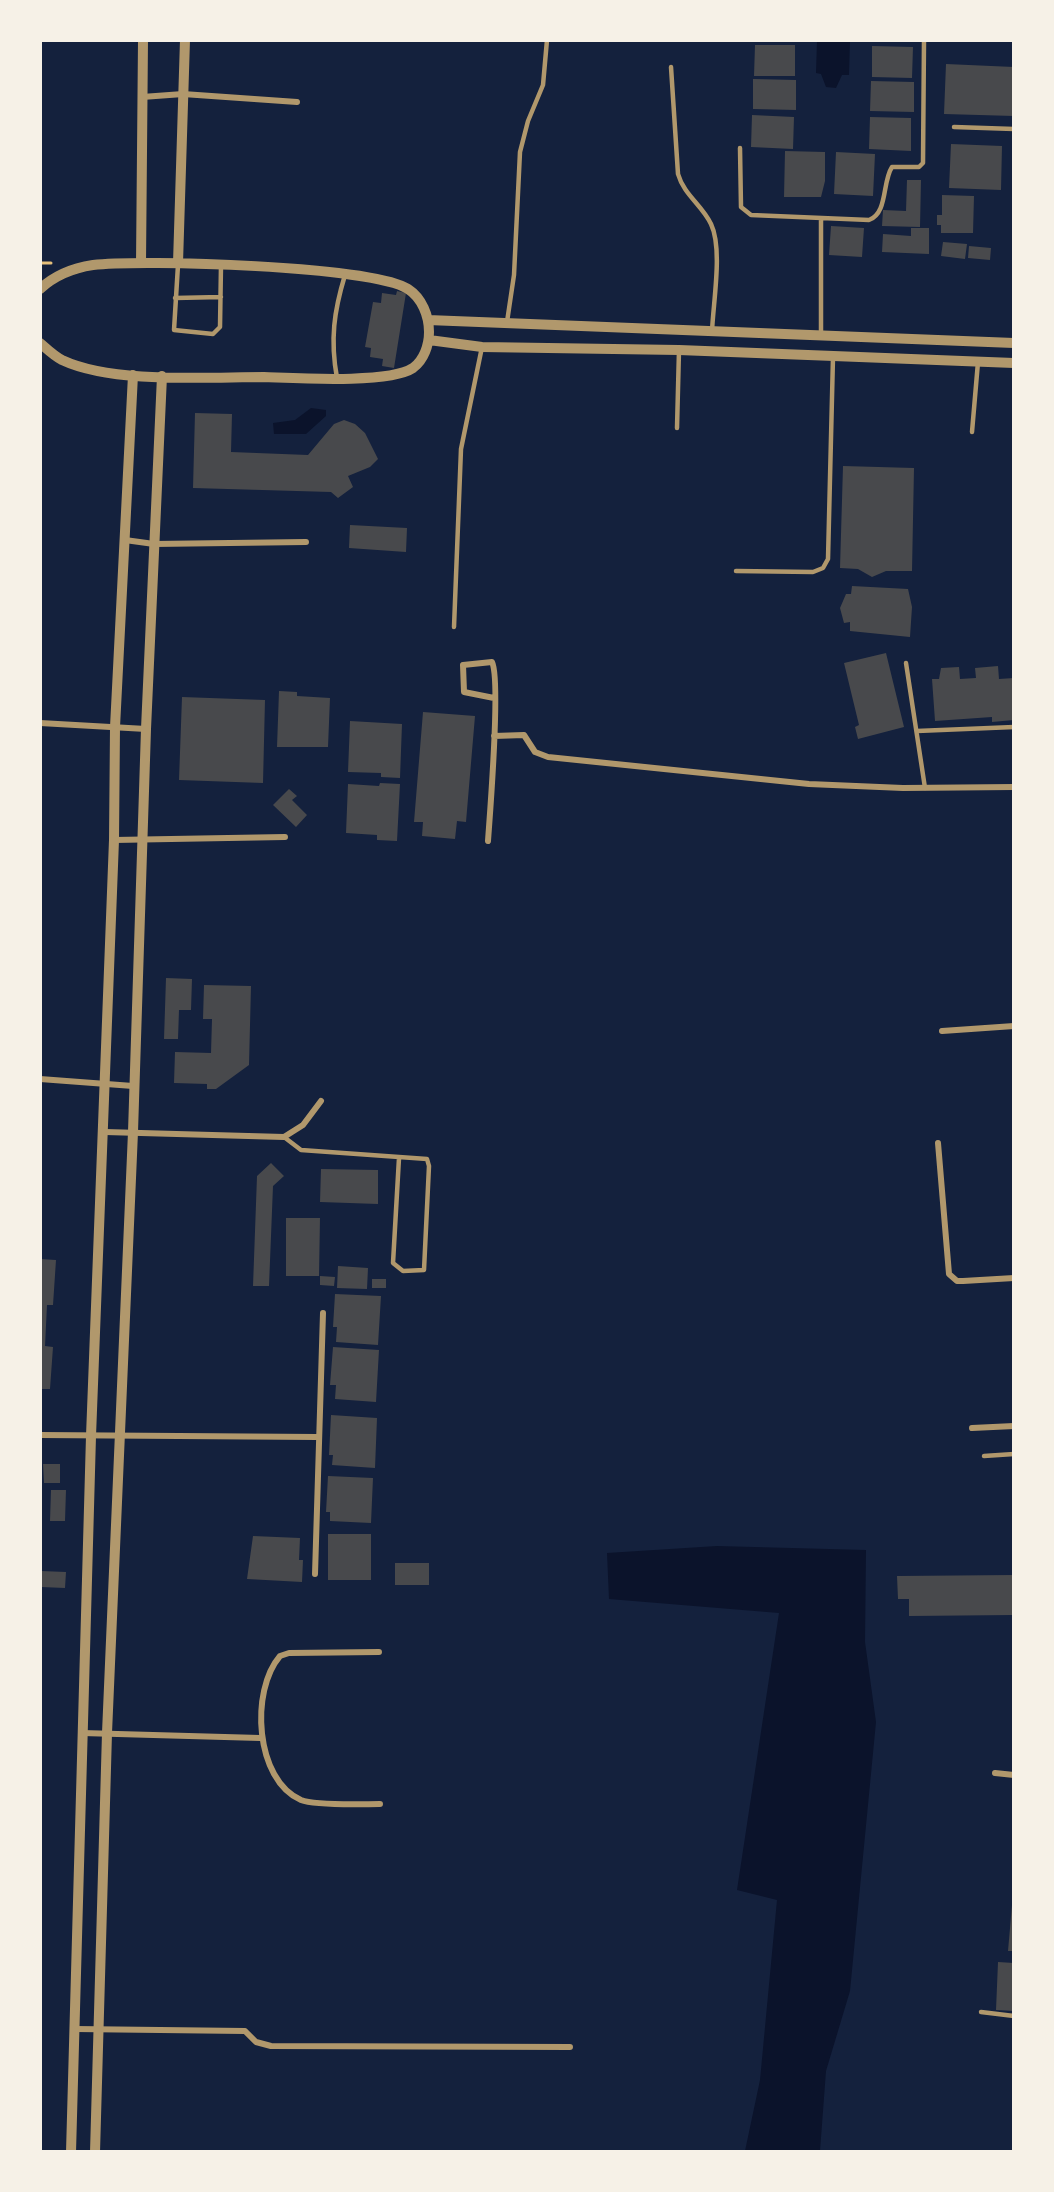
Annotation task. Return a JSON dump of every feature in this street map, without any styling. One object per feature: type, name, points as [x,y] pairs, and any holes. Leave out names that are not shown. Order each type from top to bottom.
[{"type":"street","points":[[141,263],[140,97],[143,40]]},
{"type":"street","points":[[178,264],[185,40]]},
{"type":"street","points":[[140,97],[183,94],[297,102]]},
{"type":"street","points":[[40,289],[54,276],[92,265],[178,264],[345,274],[396,283],[409,289],[418,299],[428,320],[429,340],[418,362],[400,374],[337,378],[133,375],[98,370],[61,360],[40,343]]},
{"type":"street","points":[[428,320],[507,325],[821,334],[1014,343]]},
{"type":"street","points":[[429,340],[482,347],[679,350],[1014,363]]},
{"type":"street","points":[[71,2151],[82,1733],[105,1132],[115,727],[133,375]]},
{"type":"street","points":[[94,2151],[107,1733],[162,376]]},
{"type":"street","points":[[125,540],[154,543],[306,542]]},
{"type":"street","points":[[488,841],[494,736],[495,698],[495,670],[492,662],[463,665],[464,692],[495,698]]},
{"type":"street","points":[[40,723],[146,729]]},
{"type":"street","points":[[494,736],[524,735],[535,752],[548,757],[809,784],[925,788],[1014,787]]},
{"type":"street","points":[[114,840],[285,837]]},
{"type":"street","points":[[942,1031],[1014,1026]]},
{"type":"street","points":[[40,1079],[133,1086]]},
{"type":"street","points":[[105,1132],[284,1137],[303,1125],[321,1101]]},
{"type":"street","points":[[938,1143],[948,1274],[957,1281],[1014,1278]]},
{"type":"street","points":[[315,1574],[317,1437],[323,1313]]},
{"type":"street","points":[[972,1428],[1014,1426]]},
{"type":"street","points":[[40,1435],[317,1437]]},
{"type":"street","points":[[379,1652],[290,1653],[280,1656],[267,1679],[260,1738],[276,1778],[285,1790],[303,1801],[380,1804]]},
{"type":"street","points":[[82,1733],[260,1738]]},
{"type":"street","points":[[995,1773],[1014,1775]]},
{"type":"street","points":[[75,2029],[245,2031],[256,2042],[271,2046],[570,2047]]},
{"type":"lane","points":[[507,325],[514,275],[520,152],[528,122],[543,85],[547,40]]},
{"type":"lane","points":[[740,148],[741,207],[751,215],[869,220],[874,218],[880,210],[892,166],[920,167],[923,163],[924,40]]},
{"type":"lane","points":[[671,67],[678,174],[682,188],[702,209],[715,234],[712,332]]},
{"type":"lane","points":[[954,127],[1014,129]]},
{"type":"lane","points":[[821,218],[821,334]]},
{"type":"lane","points":[[178,264],[174,330],[213,334],[220,327],[221,266]]},
{"type":"lane","points":[[337,378],[332,350],[336,303],[345,274]]},
{"type":"lane","points":[[175,298],[221,297]]},
{"type":"lane","points":[[454,627],[461,449],[482,347]]},
{"type":"lane","points":[[677,428],[679,350]]},
{"type":"lane","points":[[736,571],[813,572],[823,568],[828,559],[833,356]]},
{"type":"lane","points":[[972,432],[978,362]]},
{"type":"lane","points":[[906,663],[925,788]]},
{"type":"lane","points":[[917,731],[1014,727]]},
{"type":"lane","points":[[284,1137],[301,1150],[427,1159],[429,1166],[424,1270],[403,1271],[393,1263],[399,1158]]},
{"type":"lane","points":[[984,1456],[1014,1454]]},
{"type":"lane","points":[[981,2012],[1014,2016]]},
{"type":"water","points":[[817,41],[850,41],[849,75],[842,75],[836,88],[826,87],[821,74],[816,73]]},
{"type":"water","points":[[311,408],[326,410],[326,416],[306,434],[274,434],[273,423],[295,420]]},
{"type":"water","points":[[717,1546],[866,1550],[865,1642],[876,1722],[850,1991],[826,2071],[820,2151],[745,2151],[760,2080],[777,1900],[737,1890],[779,1613],[609,1599],[607,1553]]},
{"type":"building","points":[[755,45],[795,45],[795,76],[754,76]]},
{"type":"building","points":[[872,46],[913,47],[912,78],[872,77]]},
{"type":"building","points":[[946,64],[1014,67],[1014,116],[944,114]]},
{"type":"building","points":[[753,79],[796,80],[796,110],[753,109]]},
{"type":"building","points":[[871,81],[914,82],[914,112],[870,111]]},
{"type":"building","points":[[752,115],[794,117],[793,149],[751,147]]},
{"type":"building","points":[[870,117],[911,118],[911,151],[869,149]]},
{"type":"building","points":[[951,144],[1002,146],[1001,190],[949,188]]},
{"type":"building","points":[[785,151],[825,152],[825,181],[821,197],[784,197]]},
{"type":"building","points":[[836,152],[875,154],[873,196],[834,194]]},
{"type":"building","points":[[907,180],[921,180],[920,227],[882,226],[883,210],[906,211]]},
{"type":"building","points":[[942,195],[974,196],[973,233],[941,233],[941,225],[937,225],[937,215],[942,215]]},
{"type":"building","points":[[831,226],[864,228],[862,257],[829,255]]},
{"type":"building","points":[[911,228],[929,228],[929,254],[882,252],[883,234],[911,236]]},
{"type":"building","points":[[943,242],[967,244],[965,259],[941,256]]},
{"type":"building","points":[[969,246],[991,248],[990,260],[968,258]]},
{"type":"building","points":[[397,291],[406,293],[394,368],[382,366],[383,359],[370,357],[371,348],[365,347],[373,302],[381,303],[382,293],[396,295]]},
{"type":"building","points":[[195,413],[232,414],[231,452],[308,455],[334,424],[344,420],[355,424],[365,433],[378,459],[370,467],[348,476],[353,487],[338,498],[331,492],[193,488]]},
{"type":"building","points":[[843,466],[914,468],[912,571],[886,571],[872,577],[858,569],[840,568]]},
{"type":"building","points":[[350,525],[407,528],[406,552],[349,548]]},
{"type":"building","points":[[852,586],[908,589],[912,607],[910,637],[850,631],[850,622],[844,623],[840,608],[846,594],[851,594]]},
{"type":"building","points":[[886,653],[904,727],[858,739],[855,727],[859,725],[844,663]]},
{"type":"building","points":[[998,666],[999,679],[1014,678],[1014,720],[992,722],[992,717],[935,721],[932,679],[939,679],[941,668],[959,667],[960,679],[976,678],[975,668]]},
{"type":"building","points":[[279,691],[297,692],[297,696],[330,698],[328,747],[277,747]]},
{"type":"building","points":[[182,697],[265,700],[263,783],[179,780]]},
{"type":"building","points":[[423,712],[475,716],[466,822],[457,821],[455,839],[422,836],[423,822],[414,822]]},
{"type":"building","points":[[350,721],[402,724],[400,778],[381,777],[381,773],[348,772]]},
{"type":"building","points":[[380,783],[400,784],[397,841],[377,840],[377,835],[346,833],[348,784],[379,786]]},
{"type":"building","points":[[289,789],[297,796],[292,800],[307,815],[296,827],[273,805]]},
{"type":"building","points":[[166,978],[192,979],[191,1010],[179,1010],[178,1039],[164,1039]]},
{"type":"building","points":[[204,985],[251,986],[249,1065],[216,1089],[207,1089],[207,1084],[174,1083],[175,1052],[211,1053],[212,1019],[203,1019]]},
{"type":"building","points":[[271,1163],[284,1176],[273,1186],[269,1286],[253,1286],[257,1176]]},
{"type":"building","points":[[321,1169],[378,1170],[378,1204],[320,1202]]},
{"type":"building","points":[[286,1218],[320,1218],[319,1276],[286,1276]]},
{"type":"building","points":[[40,1259],[56,1260],[53,1305],[47,1305],[45,1346],[53,1347],[50,1389],[40,1389]]},
{"type":"building","points":[[338,1266],[368,1268],[367,1289],[337,1288]]},
{"type":"building","points":[[320,1276],[335,1277],[334,1286],[320,1285]]},
{"type":"building","points":[[372,1279],[386,1279],[386,1288],[372,1288]]},
{"type":"building","points":[[335,1294],[381,1296],[378,1345],[336,1342],[337,1327],[333,1327]]},
{"type":"building","points":[[333,1347],[379,1350],[376,1402],[335,1399],[336,1385],[330,1385]]},
{"type":"building","points":[[331,1415],[377,1418],[375,1468],[332,1465],[333,1455],[329,1455]]},
{"type":"building","points":[[43,1464],[60,1464],[60,1483],[44,1483]]},
{"type":"building","points":[[328,1476],[373,1478],[371,1523],[330,1521],[330,1512],[326,1512]]},
{"type":"building","points":[[51,1490],[66,1490],[65,1521],[50,1521]]},
{"type":"building","points":[[328,1534],[371,1534],[371,1580],[328,1580]]},
{"type":"building","points":[[253,1536],[300,1538],[299,1560],[303,1560],[302,1582],[247,1579]]},
{"type":"building","points":[[395,1563],[429,1563],[429,1585],[395,1585]]},
{"type":"building","points":[[41,1571],[66,1572],[65,1588],[41,1587]]},
{"type":"building","points":[[1014,1575],[1014,1615],[909,1616],[909,1599],[898,1599],[897,1576]]},
{"type":"building","points":[[1012,1905],[1014,1905],[1014,1951],[1008,1951]]},
{"type":"building","points":[[998,1962],[1014,1963],[1014,2011],[996,2010]]}]
